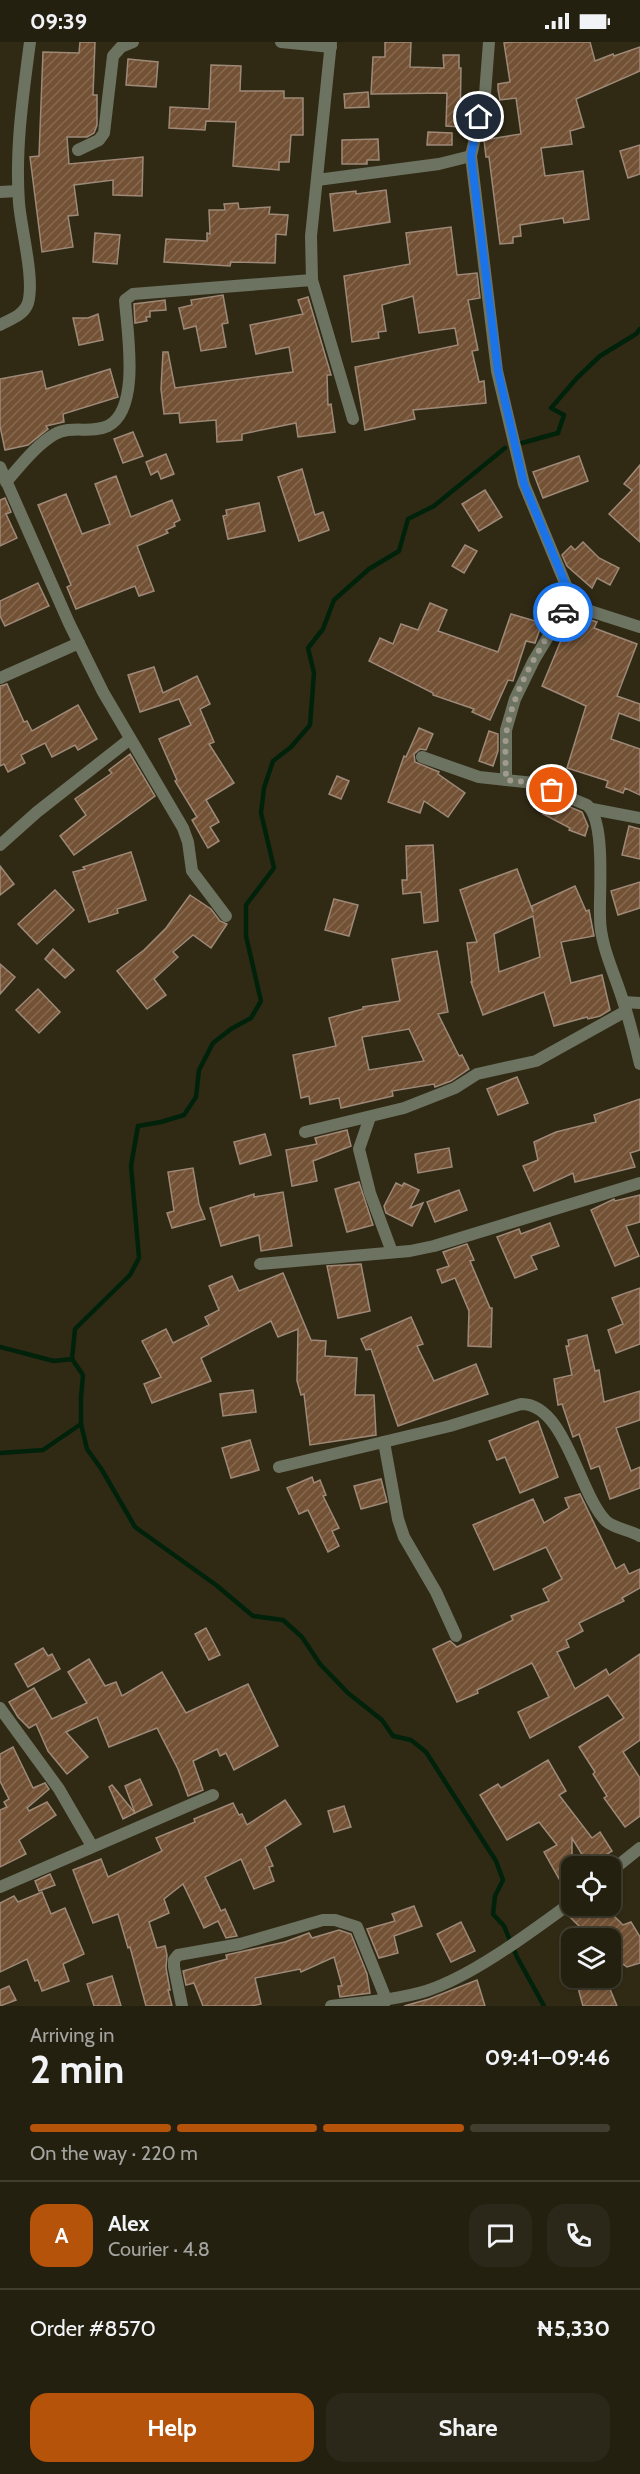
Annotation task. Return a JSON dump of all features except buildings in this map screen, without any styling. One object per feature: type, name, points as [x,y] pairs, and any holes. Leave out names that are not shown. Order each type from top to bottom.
[{"type":"street","points":[[0,325],[25,310],[30,291],[18,191],[22,99],[30,42]]},
{"type":"street","points":[[78,150],[99,140],[104,134],[113,56],[121,47],[133,42]]},
{"type":"street","points":[[281,42],[331,45],[311,236],[312,280],[353,419]]},
{"type":"street","points":[[489,42],[485,94],[471,156],[498,371],[508,423],[524,484],[568,590],[568,604],[534,660],[515,699],[506,730],[506,780]]},
{"type":"street","points":[[317,180],[430,166],[471,156]]},
{"type":"street","points":[[0,192],[18,191]]},
{"type":"street","points":[[5,487],[43,442],[56,433],[67,428],[99,429],[115,422],[123,412],[127,399],[130,358],[125,300],[129,296],[199,288],[312,280]]},
{"type":"street","points":[[0,467],[5,487],[79,643],[130,740],[183,828],[188,842],[192,871],[226,916]]},
{"type":"street","points":[[568,604],[640,627]]},
{"type":"street","points":[[0,678],[79,643]]},
{"type":"street","points":[[0,845],[46,805],[130,740]]},
{"type":"street","points":[[422,757],[479,777],[534,783],[592,809],[640,818]]},
{"type":"street","points":[[592,809],[600,847],[600,920],[603,938],[625,1006],[640,1064]]},
{"type":"street","points":[[305,1132],[370,1117],[434,1097],[477,1074],[536,1061],[625,1006],[640,1003]]},
{"type":"street","points":[[370,1117],[359,1149],[370,1193],[392,1252]]},
{"type":"street","points":[[260,1264],[434,1246],[640,1183]]},
{"type":"street","points":[[279,1467],[450,1426],[521,1404],[531,1404],[540,1408],[555,1424],[599,1511],[607,1521],[640,1536]]},
{"type":"street","points":[[384,1442],[398,1519],[404,1537],[436,1592],[456,1636]]},
{"type":"street","points":[[627,1530],[640,1523]]},
{"type":"street","points":[[0,1708],[59,1789],[92,1846]]},
{"type":"street","points":[[0,1887],[213,1795]]},
{"type":"street","points":[[621,1863],[640,1848]]},
{"type":"street","points":[[331,2006],[384,2003],[442,1985],[496,1955],[561,1910]]},
{"type":"street","points":[[182,2006],[174,1967],[174,1960],[178,1955],[240,1944],[323,1920],[335,1920],[357,1926],[384,2003]]},
{"type":"waterway","points":[[522,443],[558,433],[564,415],[551,408],[600,356],[636,334],[640,329]]},
{"type":"waterway","points":[[72,1359],[75,1329],[130,1275],[139,1258],[131,1166],[138,1126],[184,1115],[196,1097],[199,1070],[213,1043],[231,1029],[251,1018],[261,1001],[246,936],[246,905],[274,868],[261,813],[264,788],[273,761],[291,747],[310,725],[314,673],[308,648],[323,629],[334,600],[369,569],[399,551],[408,519],[434,506],[505,448]]},
{"type":"waterway","points":[[0,1347],[54,1361],[72,1359],[83,1375],[81,1424],[87,1449],[135,1527],[216,1585],[253,1616],[283,1620],[302,1637],[320,1664],[348,1693],[382,1720],[393,1736],[411,1740],[426,1752],[496,1861],[503,1880],[495,1896],[493,1914],[504,1926],[517,1957],[544,2006]]},
{"type":"waterway","points":[[0,1453],[43,1450],[81,1424]]},
{"type":"way so far","points":[[552,790],[534,783],[506,780],[506,730],[515,699],[534,660],[563,612]]},
{"type":"route","points":[[479,117],[471,156],[498,371],[508,423],[524,484],[568,590],[568,604],[563,612]]}]
